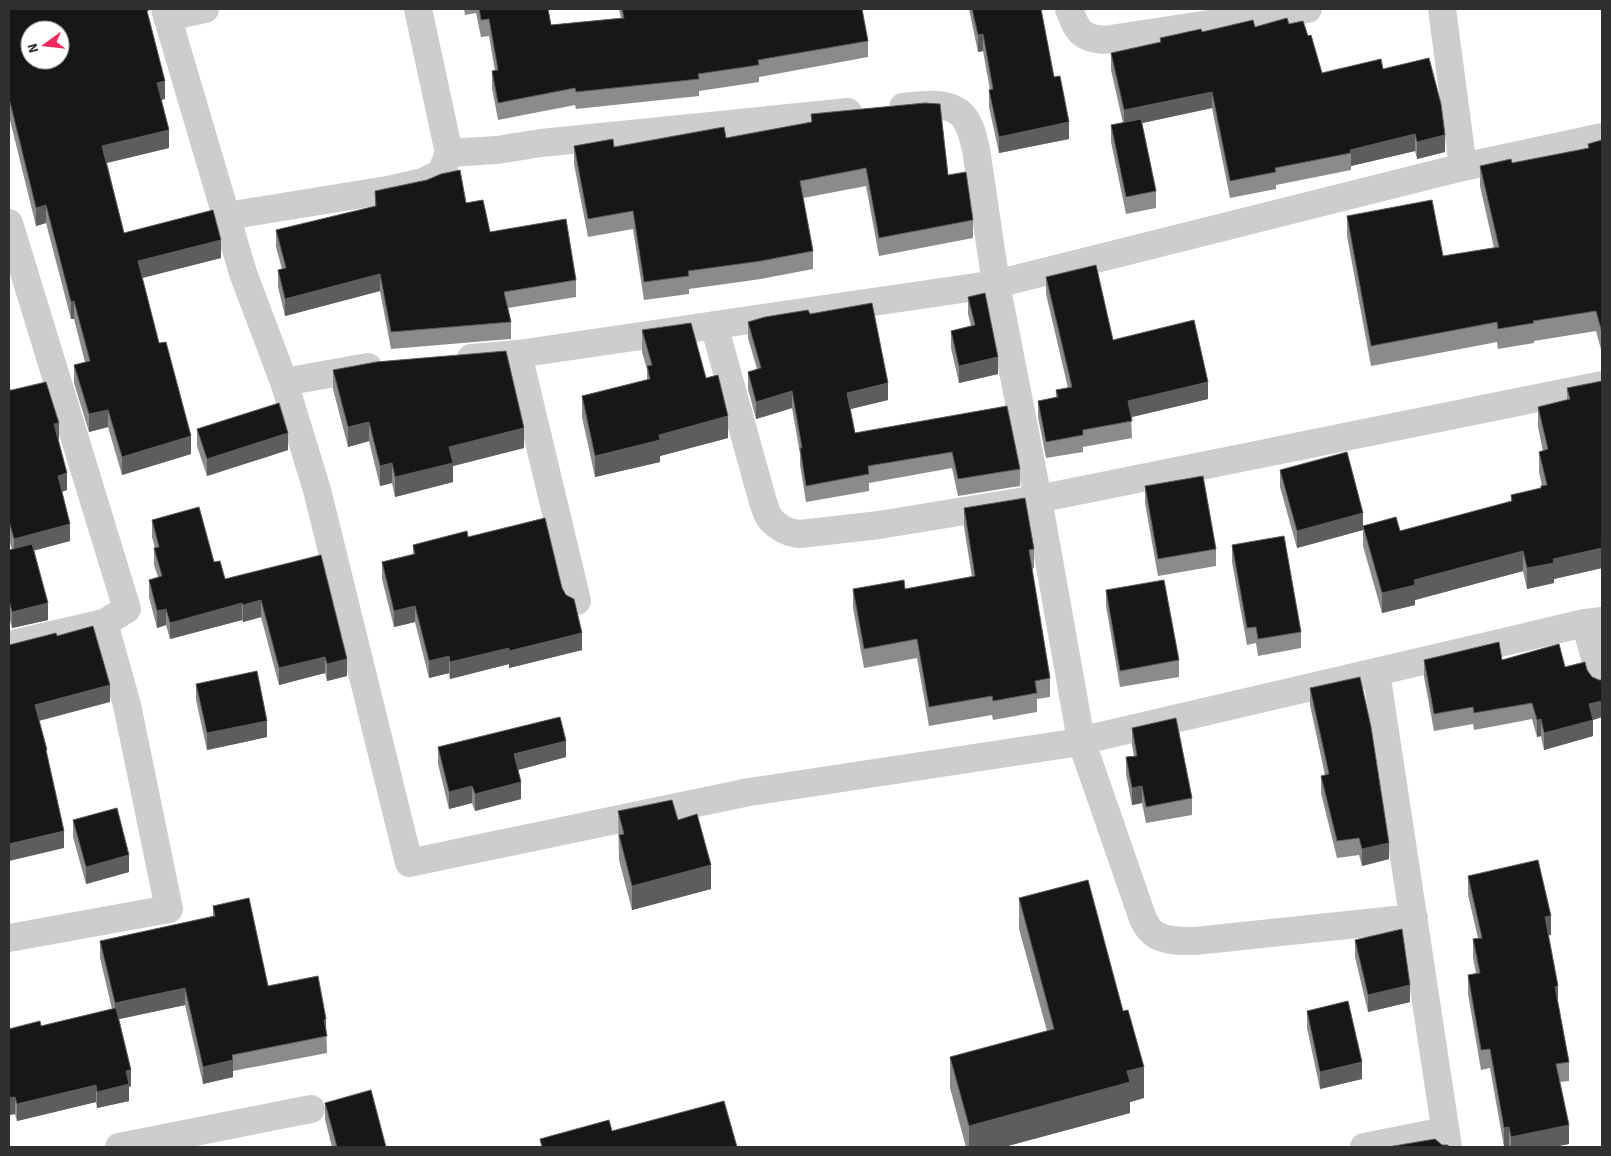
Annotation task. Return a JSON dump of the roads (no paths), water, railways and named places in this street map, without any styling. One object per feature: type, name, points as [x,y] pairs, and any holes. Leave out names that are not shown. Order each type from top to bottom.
[{"type":"street","points":[[205,9],[166,13],[243,273],[284,382],[317,490],[409,863],[749,792],[1066,744],[1594,622],[1602,682]]},
{"type":"street","points":[[226,216],[393,188],[423,182],[441,173],[449,153],[418,9]]},
{"type":"street","points":[[1069,9],[1079,30],[1091,39],[1104,40],[1244,14],[1308,9]]},
{"type":"street","points":[[1442,9],[1463,167]]},
{"type":"street","points":[[449,153],[497,150],[541,143],[925,105],[942,106],[952,109],[962,116],[971,131],[976,149],[996,284],[1038,499],[1081,740],[1144,919],[1150,931],[1176,941],[1195,941],[1414,918]]},
{"type":"street","points":[[451,360],[518,354],[996,284],[1463,167],[1602,137]]},
{"type":"street","points":[[9,223],[47,382],[127,609],[104,622],[9,645]]},
{"type":"street","points":[[714,325],[763,502],[769,517],[789,533],[800,534],[878,525],[1038,499],[1602,385]]},
{"type":"street","points":[[518,354],[577,601]]},
{"type":"street","points":[[284,382],[393,364]]},
{"type":"street","points":[[9,938],[169,910],[127,705],[104,622]]},
{"type":"street","points":[[1364,1147],[1446,1139],[1376,672]]},
{"type":"street","points":[[118,1147],[196,1140],[311,1109]]}]
